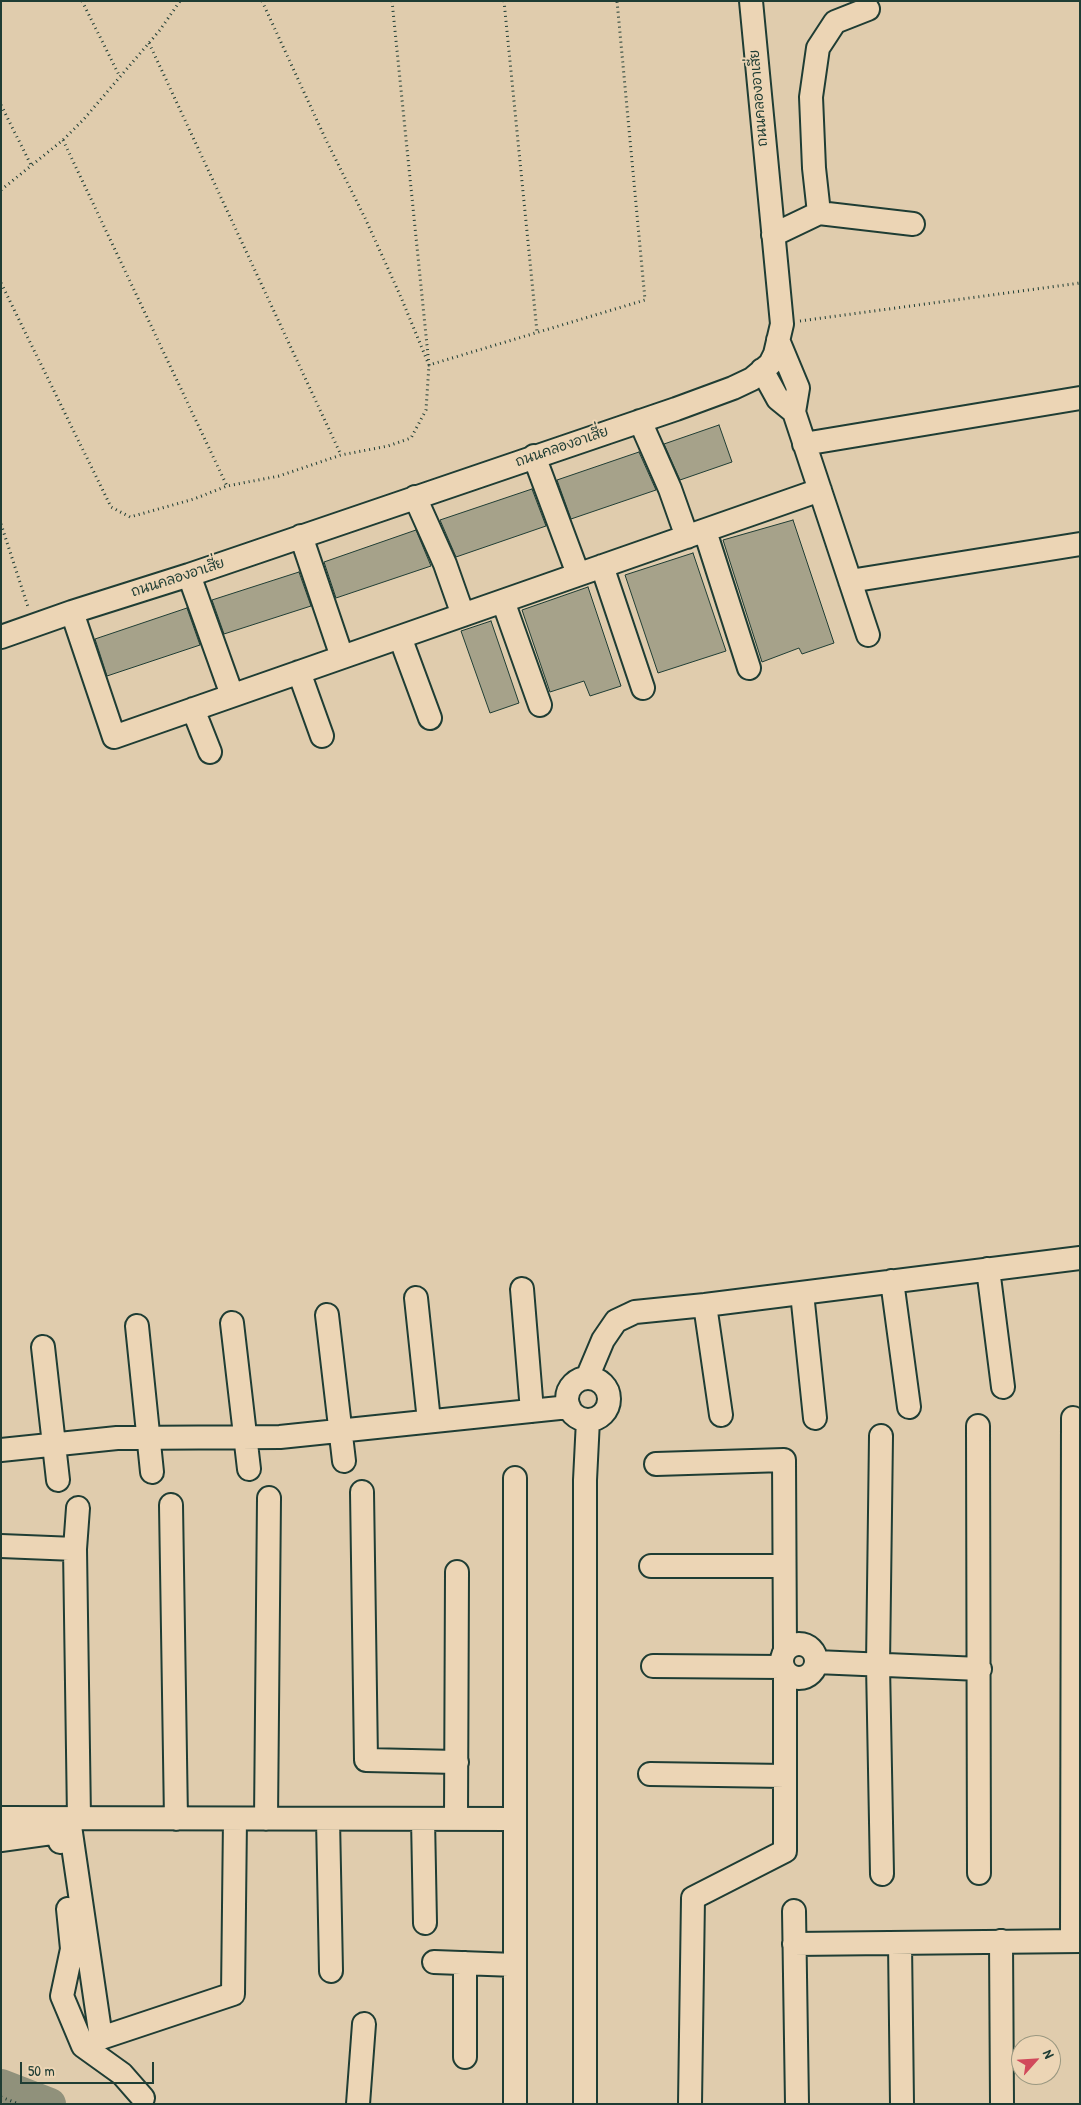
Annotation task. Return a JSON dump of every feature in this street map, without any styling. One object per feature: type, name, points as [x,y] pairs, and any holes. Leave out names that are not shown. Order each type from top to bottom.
[{"type":"street","name":"ถนนคลองอาเสี่ย","points":[[1,637],[72,612],[189,575],[733,388],[752,379],[770,364],[775,354],[780,332],[751,1]]},
{"type":"street","points":[[819,213],[814,168],[811,97],[818,48],[834,22],[868,9]]},
{"type":"street","points":[[773,235],[819,213],[913,224]]},
{"type":"street","points":[[780,332],[798,388],[794,412],[868,635]]},
{"type":"street","points":[[762,370],[778,399],[794,412]]},
{"type":"street","points":[[804,444],[1080,398]]},
{"type":"street","points":[[640,421],[670,489],[696,534],[749,668]]},
{"type":"street","points":[[534,456],[578,574]]},
{"type":"street","points":[[72,612],[114,737],[820,490]]},
{"type":"street","points":[[415,497],[445,564],[464,615]]},
{"type":"street","points":[[301,536],[342,657]]},
{"type":"street","points":[[850,581],[1080,544]]},
{"type":"street","points":[[602,566],[643,688]]},
{"type":"street","points":[[189,575],[232,696]]},
{"type":"street","points":[[503,601],[540,705]]},
{"type":"street","points":[[400,637],[430,718]]},
{"type":"street","points":[[298,672],[322,736]]},
{"type":"street","points":[[194,709],[210,752]]},
{"type":"street","points":[[587,1378],[603,1340],[616,1321],[635,1312],[706,1305],[988,1269],[1079,1260]]},
{"type":"street","points":[[988,1269],[1003,1386]]},
{"type":"street","points":[[892,1282],[909,1407]]},
{"type":"street","points":[[522,1289],[532,1411]]},
{"type":"street","points":[[802,1293],[815,1418]]},
{"type":"street","points":[[416,1298],[429,1421]]},
{"type":"street","points":[[706,1305],[721,1415]]},
{"type":"street","points":[[327,1315],[344,1461]]},
{"type":"street","points":[[232,1323],[249,1469]]},
{"type":"street","points":[[137,1326],[152,1472]]},
{"type":"street","points":[[43,1347],[58,1480]]},
{"type":"street","points":[[587,1378],[602,1384],[608,1392],[609,1402],[606,1411],[598,1418],[580,1419],[568,1407],[567,1398],[570,1389],[576,1382],[587,1378]]},
{"type":"street","points":[[1,1450],[117,1438],[280,1437],[568,1407]]},
{"type":"street","points":[[794,1944],[1076,1941],[1073,1418]]},
{"type":"street","points":[[585,2104],[584,1480],[588,1420]]},
{"type":"street","points":[[978,1426],[979,1873]]},
{"type":"street","points":[[882,1436],[878,1665],[882,1874]]},
{"type":"street","points":[[656,1464],[784,1460],[785,1852],[693,1898],[690,2104]]},
{"type":"street","points":[[515,1478],[515,2104]]},
{"type":"street","points":[[362,1492],[366,1760],[457,1762]]},
{"type":"street","points":[[266,1819],[269,1498]]},
{"type":"street","points":[[171,1505],[176,1819]]},
{"type":"street","points":[[78,1508],[75,1549],[74,1819],[101,2038],[233,1994],[234,1819]]},
{"type":"street","points":[[1,1546],[75,1549]]},
{"type":"street","points":[[651,1566],[783,1566]]},
{"type":"street","points":[[456,1819],[457,1572]]},
{"type":"street","points":[[784,1663],[790,1676],[801,1678],[812,1673],[816,1662],[980,1670]]},
{"type":"street","points":[[652,1666],[784,1663]]},
{"type":"street","points":[[650,1774],[785,1776]]},
{"type":"street","points":[[1,1818],[515,1819]]},
{"type":"street","points":[[328,1819],[331,1971]]},
{"type":"street","points":[[423,1819],[425,1923]]},
{"type":"street","points":[[1,1840],[59,1832],[72,1949],[62,1996],[83,2046],[122,2074],[143,2098]]},
{"type":"street","points":[[794,1911],[797,2104]]},
{"type":"street","points":[[1001,1942],[1002,2104]]},
{"type":"street","points":[[900,1943],[902,2104]]},
{"type":"street","points":[[434,1962],[515,1965]]},
{"type":"street","points":[[465,1963],[465,2057]]},
{"type":"street","points":[[358,2104],[364,2024]]},
{"type":"path","points":[[82,1],[120,77]]},
{"type":"path","points":[[1,190],[63,140],[84,120],[149,42],[180,1]]},
{"type":"path","points":[[262,1],[326,140],[366,218],[428,365]]},
{"type":"path","points":[[1,284],[111,507],[130,517],[194,499],[227,486],[278,476],[341,455],[388,446],[411,438],[426,410],[428,365],[392,1]]},
{"type":"path","points":[[504,1],[537,332]]},
{"type":"path","points":[[428,365],[645,300],[618,1]]},
{"type":"path","points":[[149,42],[341,455]]},
{"type":"path","points":[[1,105],[31,165]]},
{"type":"path","points":[[63,140],[227,486]]},
{"type":"path","points":[[780,332],[1080,283]]},
{"type":"path","points":[[1,524],[34,626]]},
{"type":"path","points":[[1,2097],[19,2104]]},
{"type":"building","points":[[719,425],[732,462],[680,480],[664,444]]},
{"type":"building","points":[[639,452],[656,490],[571,519],[557,480]]},
{"type":"building","points":[[532,489],[546,526],[456,557],[440,520]]},
{"type":"building","points":[[793,520],[834,643],[802,654],[799,648],[762,662],[723,540]]},
{"type":"building","points":[[416,530],[431,566],[336,598],[324,562]]},
{"type":"building","points":[[693,553],[726,651],[658,673],[625,575]]},
{"type":"building","points":[[299,572],[311,606],[224,634],[212,600]]},
{"type":"building","points":[[588,587],[621,686],[590,696],[584,681],[550,692],[522,610]]},
{"type":"building","points":[[187,608],[200,645],[107,676],[95,639]]},
{"type":"building","points":[[491,621],[519,703],[490,713],[461,631]]},
{"type":"waterway","points":[[1,2085],[50,2104]]}]
